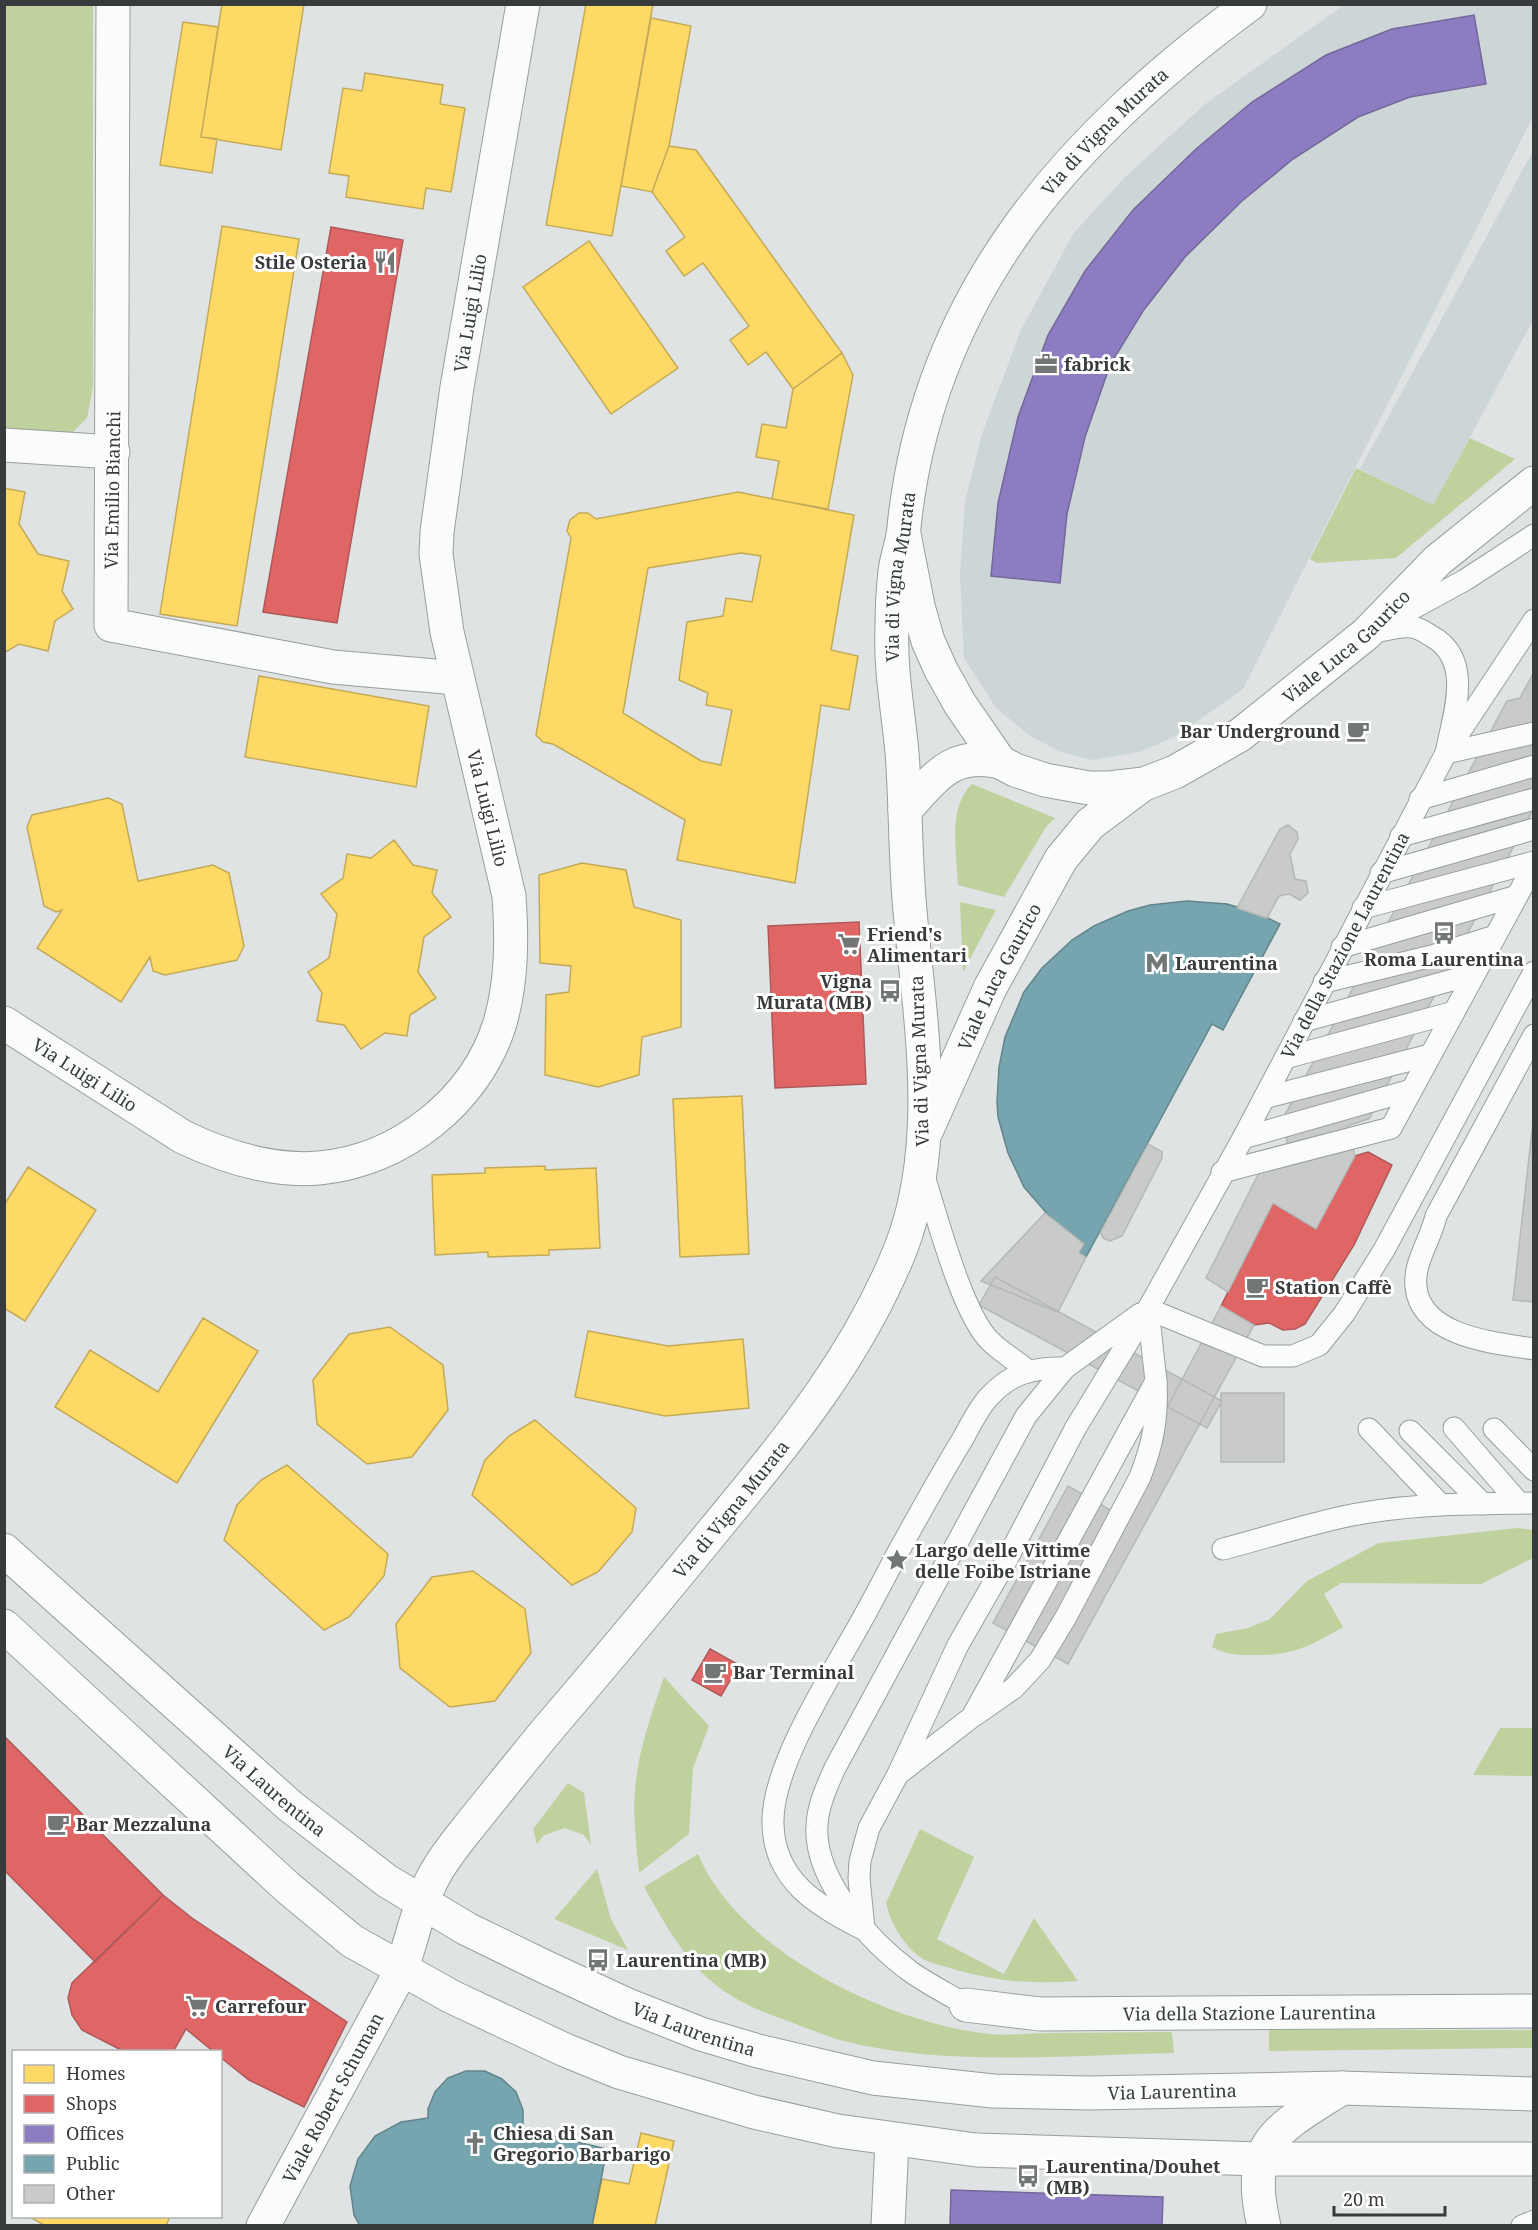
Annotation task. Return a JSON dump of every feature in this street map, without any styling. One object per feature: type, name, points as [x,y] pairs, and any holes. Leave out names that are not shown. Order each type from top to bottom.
[{"type":"main road","name":"Via Emilio Bianchi","points":[[113,4],[111,625],[333,667],[457,678]]},
{"type":"main road","name":"Via Luigi Lilio","points":[[4,1023],[183,1137],[214,1151],[256,1163],[318,1168],[345,1164],[392,1147],[431,1123],[463,1091],[489,1048],[500,1023],[511,957],[505,879],[457,678],[442,606],[436,554],[438,509],[459,375],[523,4]]},
{"type":"main road","name":"Via di Vigna Murata","points":[[401,1971],[431,1881],[444,1860],[519,1763],[748,1489],[827,1389],[877,1301],[895,1261],[908,1227],[922,1169],[925,1134],[905,810],[891,641],[894,575],[904,534],[912,468],[938,378],[969,306],[996,257],[1034,204],[1089,141],[1165,70],[1250,4]]},
{"type":"main road","points":[[4,445],[113,452]]},
{"type":"main road","name":"Viale Luca Gaurico","points":[[925,1134],[990,988],[1061,859],[1090,824],[1143,784],[1174,772],[1240,735],[1366,634],[1438,560],[1533,483]]},
{"type":"main road","points":[[904,534],[918,606],[928,640],[960,704],[1000,762]]},
{"type":"main road","name":"Viale Luca Gaurico","points":[[905,810],[951,766],[975,758],[1000,762],[1015,770],[1045,780],[1089,788],[1143,784]]},
{"type":"main road","name":"Via Laurentina","points":[[4,1550],[290,1806],[387,1881],[467,1929],[625,2004],[690,2030],[758,2051],[873,2078],[993,2091],[1090,2093],[1342,2088],[1533,2094]]},
{"type":"main road","points":[[4,1626],[294,1894],[352,1941],[401,1971],[527,2033],[619,2072],[754,2112],[892,2141],[976,2150],[1260,2159],[1533,2159]]},
{"type":"main road","name":"Viale Robert Schuman","points":[[263,2226],[401,1971]]},
{"type":"main road","name":"Via della Stazione Laurentina","points":[[966,2005],[1040,2014],[1533,2011]]},
{"type":"main road","points":[[1264,2226],[1258,2195],[1260,2159],[1281,2127],[1342,2088]]},
{"type":"main road","points":[[888,2226],[892,2141]]},
{"type":"lane","points":[[1366,634],[1465,580],[1533,535]]},
{"type":"lane","points":[[1446,753],[1533,620]]},
{"type":"lane","name":"Via della Stazione Laurentina","points":[[1148,1309],[1222,1172],[1243,1138],[1446,753],[1458,686],[1456,668],[1449,654],[1438,640],[1412,627],[1366,634]]},
{"type":"lane","points":[[1446,753],[1533,733]]},
{"type":"lane","points":[[1420,799],[1533,766]]},
{"type":"lane","points":[[1401,836],[1533,799]]},
{"type":"lane","points":[[1381,873],[1533,829]]},
{"type":"lane","points":[[1222,1172],[1391,1128],[1533,863]]},
{"type":"lane","points":[[1363,908],[1533,863]]},
{"type":"lane","points":[[1342,948],[1517,896]]},
{"type":"lane","points":[[1324,982],[1432,956],[1495,936]]},
{"type":"lane","points":[[1148,1309],[1263,1356],[1293,1356],[1319,1345],[1344,1314],[1384,1250],[1533,972]]},
{"type":"lane","points":[[1304,1021],[1474,974]]},
{"type":"lane","points":[[1285,1058],[1454,1012]]},
{"type":"lane","points":[[1533,1035],[1436,1216],[1431,1237],[1417,1270],[1416,1286],[1420,1301],[1428,1314],[1443,1325],[1475,1337],[1533,1349]]},
{"type":"lane","points":[[1264,1098],[1430,1055]]},
{"type":"lane","points":[[1243,1138],[1411,1090]]},
{"type":"lane","points":[[922,1169],[964,1296],[989,1340],[1027,1370]]},
{"type":"lane","points":[[966,2005],[911,1972],[864,1929],[832,1884],[823,1864],[817,1846],[819,1809],[835,1768],[1007,1447],[1042,1394],[1065,1368],[1148,1309]]},
{"type":"lane","points":[[898,1774],[972,1717],[996,1702],[1028,1675],[1066,1617],[1140,1477],[1148,1457],[1157,1419],[1148,1309]]},
{"type":"lane","points":[[864,1929],[860,1897],[860,1861],[869,1828],[898,1774],[958,1644],[1005,1563],[1075,1429],[1148,1309]]},
{"type":"lane","points":[[864,1929],[825,1910],[796,1886],[787,1874],[779,1856],[772,1824],[781,1784],[821,1692],[932,1491],[987,1398],[1016,1375],[1027,1370],[1065,1368]]},
{"type":"lane","points":[[972,1717],[1155,1381]]},
{"type":"lane","points":[[1454,1428],[1526,1503]]},
{"type":"lane","points":[[1369,1429],[1440,1504]]},
{"type":"lane","points":[[1494,1429],[1533,1470]]},
{"type":"lane","points":[[1410,1431],[1483,1504]]},
{"type":"lane","points":[[1223,1549],[1338,1518],[1440,1504],[1526,1503]]},
{"type":"lane","points":[[1522,2226],[1533,2221]]},
{"type":"shaded area","points":[[1344,5],[1533,5],[1533,117],[1243,689],[1178,735],[1140,752],[1092,760],[1061,752],[1030,736],[996,708],[964,658],[960,575],[965,501],[982,434],[1021,330],[1073,234],[1125,177],[1204,105]]},
{"type":"shaded area","points":[[1533,151],[1533,320],[1433,506],[1360,469]]},
{"type":"green space","points":[[4,5],[93,5],[93,386],[87,418],[70,435],[5,429]]},
{"type":"green space","points":[[1470,438],[1515,459],[1396,558],[1317,563],[1310,559],[1356,468],[1433,505]]},
{"type":"green space","points":[[972,784],[1055,818],[1046,827],[1004,897],[958,885],[955,845],[956,818],[964,794]]},
{"type":"green space","points":[[960,902],[996,910],[963,972]]},
{"type":"green space","points":[[1518,1528],[1533,1530],[1533,1558],[1481,1584],[1341,1583],[1324,1594],[1343,1627],[1319,1640],[1288,1652],[1264,1655],[1230,1654],[1212,1647],[1216,1634],[1248,1628],[1270,1619],[1307,1581],[1379,1543]]},
{"type":"green space","points":[[664,1677],[709,1726],[693,1768],[689,1834],[639,1873],[634,1815],[636,1780],[651,1715]]},
{"type":"green space","points":[[1500,1728],[1533,1728],[1533,1776],[1473,1775]]},
{"type":"green space","points":[[568,1783],[584,1793],[591,1845],[584,1835],[565,1828],[544,1835],[537,1844],[533,1829]]},
{"type":"green space","points":[[920,1829],[974,1857],[937,1939],[1004,1974],[1034,1918],[1078,1981],[1029,1982],[998,1979],[932,1963],[911,1949],[897,1930],[886,1903]]},
{"type":"green space","points":[[698,1854],[718,1889],[746,1922],[781,1951],[821,1977],[864,1998],[907,2015],[950,2027],[990,2034],[1172,2032],[1174,2053],[1008,2058],[924,2054],[883,2049],[838,2039],[763,2012],[725,1992],[694,1964],[659,1914],[644,1887]]},
{"type":"green space","points":[[597,1869],[611,1919],[628,1950],[554,1919]]},
{"type":"green space","points":[[1269,2030],[1533,2030],[1533,2048],[1269,2051]]},
{"type":"building: Homes","points":[[222,4],[304,4],[281,150],[201,137]]},
{"type":"building: Homes","points":[[586,4],[653,4],[612,236],[546,225]]},
{"type":"building: Homes","points":[[651,18],[691,26],[669,146],[652,192],[621,186]]},
{"type":"building: Homes","points":[[183,22],[218,27],[201,137],[217,139],[212,173],[160,165]]},
{"type":"building: Homes","points":[[365,73],[443,85],[440,104],[465,108],[451,192],[426,188],[423,209],[346,197],[349,176],[329,173],[343,88],[362,91]]},
{"type":"building: Homes","points":[[669,146],[696,150],[842,353],[793,389],[766,352],[748,365],[730,340],[749,326],[703,263],[684,276],[666,251],[685,237],[652,192]]},
{"type":"building: Homes","points":[[222,226],[299,239],[237,626],[160,614]]},
{"type":"building: Homes","points":[[589,241],[678,368],[611,414],[523,287]]},
{"type":"building: Homes","points":[[842,353],[853,375],[828,509],[772,499],[779,461],[756,457],[762,424],[786,428],[793,389]]},
{"type":"building: Homes","points":[[4,488],[25,492],[19,524],[38,554],[69,561],[62,591],[73,609],[55,621],[48,651],[19,644],[4,653]]},
{"type":"building: Homes","points":[[738,492],[854,515],[831,650],[858,656],[849,710],[821,705],[795,883],[677,860],[685,820],[553,744],[543,742],[536,735],[571,538],[567,531],[570,520],[579,513],[588,513],[596,519]],"holes":[[[741,553],[761,556],[752,602],[726,598],[723,616],[687,622],[679,680],[708,693],[706,705],[732,710],[721,765],[701,761],[623,713],[648,568]]]},
{"type":"building: Homes","points":[[259,676],[429,706],[416,787],[245,757]]},
{"type":"building: Homes","points":[[108,798],[122,804],[138,881],[213,865],[229,873],[244,946],[237,960],[165,975],[153,971],[150,957],[121,1002],[37,948],[62,910],[56,912],[44,906],[27,827],[32,815]]},
{"type":"building: Homes","points":[[394,840],[413,865],[437,870],[432,893],[451,917],[424,937],[418,972],[436,998],[410,1015],[407,1036],[385,1033],[361,1049],[344,1025],[317,1021],[322,993],[308,972],[329,958],[337,914],[321,894],[343,878],[347,854],[371,858]]},
{"type":"building: Homes","points":[[582,863],[626,870],[634,907],[681,920],[681,1027],[642,1037],[639,1075],[598,1087],[545,1075],[546,995],[569,992],[571,966],[540,963],[539,875]]},
{"type":"building: Homes","points":[[742,1096],[749,1254],[680,1257],[673,1099]]},
{"type":"building: Homes","points":[[545,1166],[545,1170],[596,1168],[600,1248],[549,1250],[549,1255],[488,1257],[488,1252],[435,1255],[432,1175],[485,1173],[485,1168]]},
{"type":"building: Homes","points":[[28,1167],[96,1210],[25,1321],[4,1308],[4,1205]]},
{"type":"building: Homes","points":[[203,1318],[258,1351],[177,1483],[55,1407],[90,1350],[158,1392]]},
{"type":"building: Homes","points":[[390,1327],[443,1365],[448,1410],[412,1457],[367,1464],[317,1424],[313,1380],[349,1334]]},
{"type":"building: Homes","points":[[588,1331],[668,1346],[743,1339],[749,1408],[665,1416],[575,1397]]},
{"type":"building: Homes","points":[[535,1420],[636,1508],[632,1532],[598,1572],[572,1585],[472,1495],[485,1460],[509,1436]]},
{"type":"building: Homes","points":[[287,1465],[388,1554],[384,1576],[349,1617],[324,1630],[224,1540],[237,1505],[261,1480]]},
{"type":"building: Homes","points":[[473,1571],[525,1609],[531,1653],[495,1701],[450,1707],[400,1668],[396,1624],[432,1577]]},
{"type":"building: Homes","points":[[641,2133],[674,2141],[655,2226],[592,2226],[602,2179],[629,2184]]},
{"type":"building: Homes","points":[[32,2218],[169,2218],[166,2226],[46,2226]]},
{"type":"building: Shops","points":[[331,227],[403,240],[337,623],[263,612]]},
{"type":"building: Shops","points":[[859,922],[866,1084],[775,1088],[768,926]]},
{"type":"building: Shops","points":[[1368,1152],[1392,1165],[1354,1245],[1305,1324],[1295,1329],[1283,1330],[1269,1323],[1254,1325],[1221,1306],[1273,1203],[1316,1229],[1355,1156]]},
{"type":"building: Shops","name":"Bar Terminal","points":[[710,1649],[739,1665],[721,1696],[692,1680]]},
{"type":"building: Shops","points":[[4,1736],[163,1895],[95,1962],[4,1870]]},
{"type":"building: Shops","name":"Carrefour","points":[[163,1895],[192,1918],[347,2022],[304,2107],[249,2080],[222,2059],[222,2050],[212,2050],[186,2029],[174,2050],[121,2050],[82,2030],[72,2015],[68,1998],[72,1983]]},
{"type":"building: Offices","points":[[1474,15],[1486,84],[1410,97],[1358,117],[1293,159],[1242,201],[1185,257],[1143,311],[1110,365],[1085,437],[1067,514],[1060,583],[991,576],[998,503],[1018,417],[1048,335],[1085,271],[1133,210],[1196,149],[1252,102],[1326,55],[1392,29]]},
{"type":"building: Offices","points":[[951,2190],[1163,2197],[1162,2226],[950,2226]]},
{"type":"building: Public","name":"Laurentina","points":[[1187,901],[1227,904],[1258,913],[1280,924],[1223,1030],[1212,1024],[1086,1257],[1079,1253],[1084,1244],[1056,1224],[1024,1187],[1008,1153],[998,1117],[997,1102],[999,1067],[1005,1037],[1024,992],[1042,968],[1072,940],[1094,926],[1128,911],[1150,905]]},
{"type":"building: Public","name":"Chiesa di San Gregorio Barbarigo","points":[[466,2071],[485,2071],[502,2079],[516,2092],[523,2110],[523,2129],[607,2149],[592,2226],[360,2226],[354,2215],[350,2186],[358,2159],[375,2136],[401,2122],[428,2118],[428,2109],[435,2092],[448,2078]]},
{"type":"building: Other","points":[[1534,672],[1534,808],[1369,1119],[1347,1126],[1352,1143],[1293,1159],[1281,1122],[1507,701],[1520,698]]},
{"type":"building: Other","points":[[1288,825],[1297,832],[1298,839],[1290,854],[1295,879],[1306,881],[1308,893],[1300,900],[1289,894],[1279,896],[1267,918],[1237,908],[1280,829]]},
{"type":"building: Other","points":[[1534,1113],[1534,1302],[1513,1300]]},
{"type":"building: Other","points":[[1352,1143],[1355,1156],[1316,1229],[1273,1203],[1228,1292],[1206,1278],[1270,1151]]},
{"type":"building: Other","points":[[1148,1144],[1162,1152],[1162,1158],[1122,1236],[1110,1241],[1103,1238],[1100,1233]]},
{"type":"building: Other","points":[[1045,1213],[1084,1244],[1079,1253],[1086,1257],[1058,1312],[981,1281]]},
{"type":"building: Other","points":[[995,1277],[1222,1401],[1207,1428],[979,1305]]},
{"type":"building: Other","points":[[1221,1306],[1254,1325],[1068,1664],[993,1623],[1068,1486],[1112,1511]]},
{"type":"building: Other","points":[[1221,1393],[1284,1393],[1284,1462],[1221,1462]]},
{"type":"place","name":"Stile Osteria","points":[[385,262]]},
{"type":"place","name":"fabrick","points":[[1046,364]]},
{"type":"place","name":"Bar Underground","points":[[1358,731]]},
{"type":"place","name":"Roma Laurentina","points":[[1444,933]]},
{"type":"place","name":"Friend's Alimentari","points":[[849,944]]},
{"type":"place","name":"Laurentina","points":[[1157,963]]},
{"type":"place","name":"Vigna Murata (MB)","points":[[890,991]]},
{"type":"place","name":"Station Caffè","points":[[1257,1287]]},
{"type":"place","name":"Largo delle Vittime delle Foibe Istriane","points":[[897,1560]]},
{"type":"place","name":"Bar Terminal","points":[[715,1672]]},
{"type":"place","name":"Bar Mezzaluna","points":[[58,1824]]},
{"type":"place","name":"Laurentina (MB)","points":[[598,1960]]},
{"type":"place","name":"Carrefour","points":[[197,2006]]},
{"type":"place","name":"Chiesa di San Gregorio Barbarigo","points":[[475,2143]]},
{"type":"place","name":"Laurentina/Douhet (MB)","points":[[1028,2176]]}]
